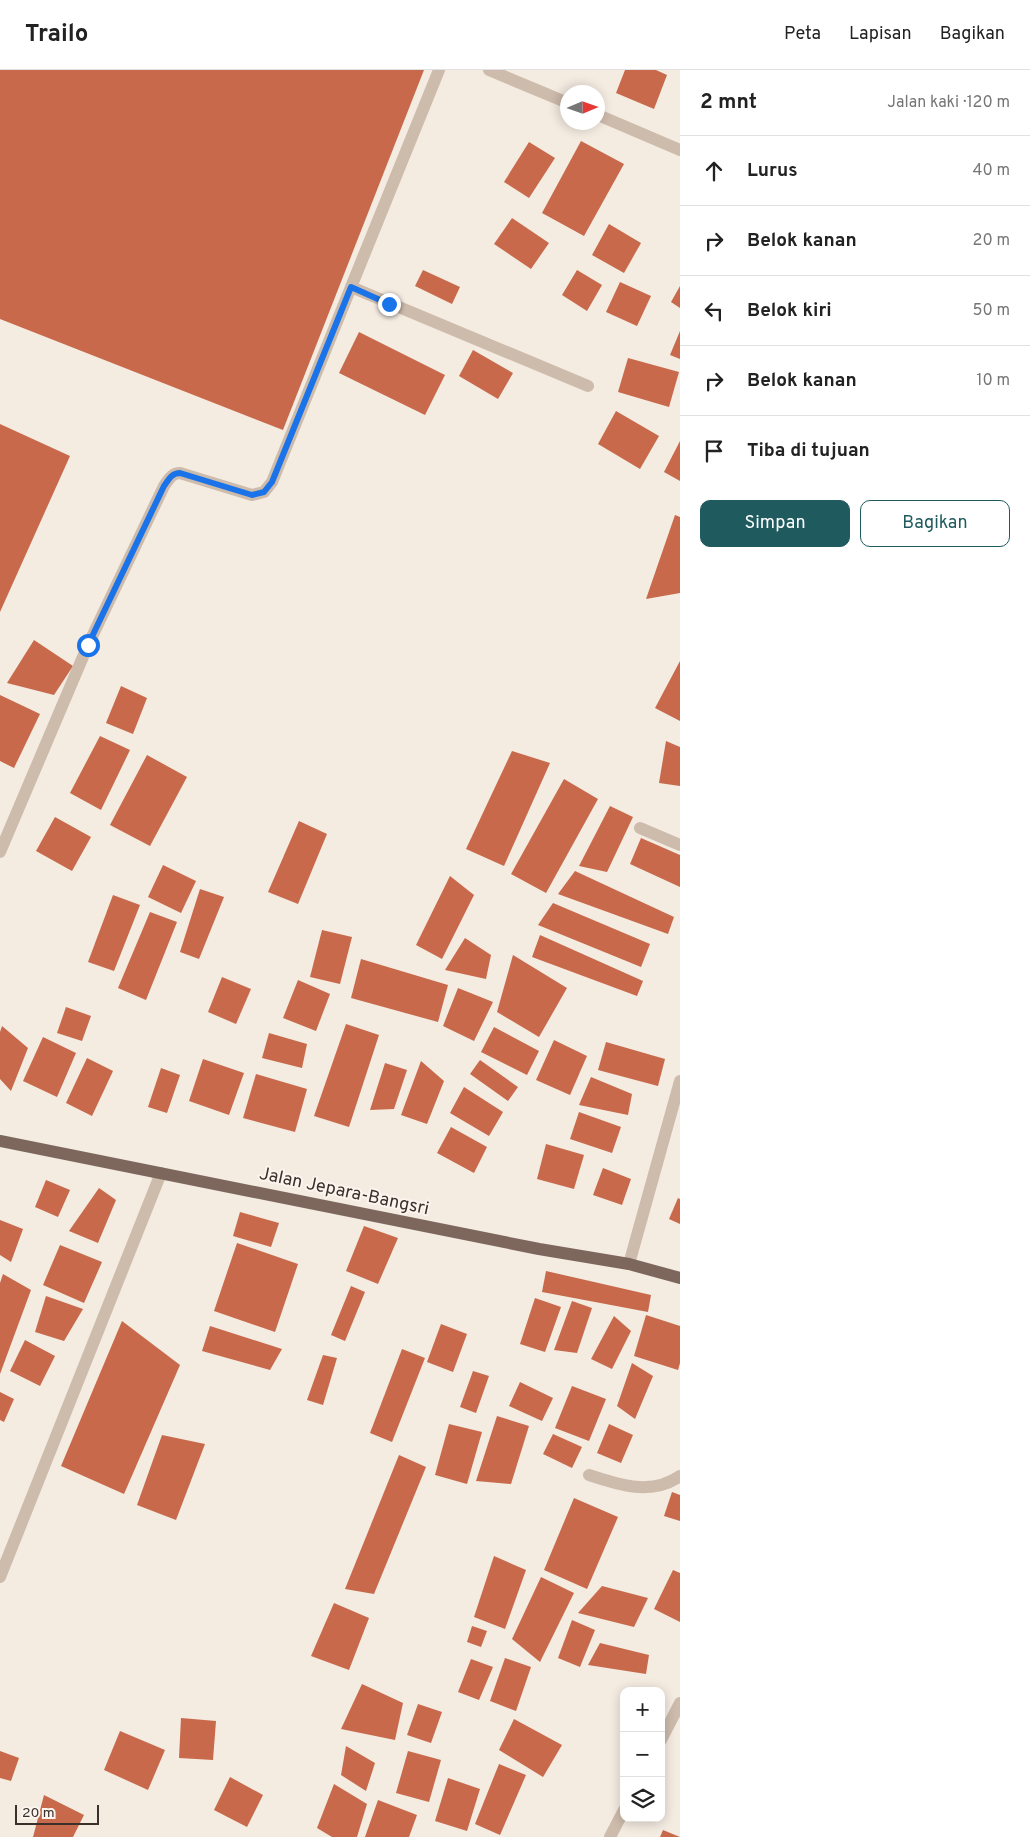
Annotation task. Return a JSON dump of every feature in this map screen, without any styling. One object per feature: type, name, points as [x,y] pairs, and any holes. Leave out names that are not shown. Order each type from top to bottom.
[{"type":"main road","name":"Jalan Jepara-Bangsri","points":[[0,1141],[539,1249],[629,1264],[680,1278]]},
{"type":"street","points":[[0,852],[88,645],[164,486],[175,473],[252,495],[264,492],[272,482],[439,70]]},
{"type":"street","points":[[489,70],[560,100]]},
{"type":"street","points":[[605,118],[680,150]]},
{"type":"street","points":[[351,287],[588,386]]},
{"type":"street","points":[[640,828],[680,844]]},
{"type":"street","points":[[629,1264],[680,1081]]},
{"type":"street","points":[[0,1577],[160,1173]]},
{"type":"street","points":[[589,1474],[618,1485],[641,1487],[656,1487],[680,1476]]},
{"type":"street","points":[[665,1732],[680,1704]]},
{"type":"street","points":[[610,1837],[620,1818]]},
{"type":"building","points":[[0,70],[424,70],[283,430],[0,319]]},
{"type":"building","points":[[625,70],[656,70],[667,75],[654,109],[616,93]]},
{"type":"building","points":[[581,141],[624,164],[584,236],[542,213]]},
{"type":"building","points":[[529,142],[555,158],[529,198],[504,182]]},
{"type":"building","points":[[512,218],[549,243],[531,269],[494,244]]},
{"type":"building","points":[[609,224],[641,243],[624,273],[592,255]]},
{"type":"building","points":[[423,270],[460,287],[452,304],[415,286]]},
{"type":"building","points":[[577,270],[602,285],[587,311],[562,295]]},
{"type":"building","points":[[620,282],[651,296],[637,326],[606,312]]},
{"type":"building","points":[[680,286],[680,308],[671,302]]},
{"type":"building","points":[[680,331],[680,359],[670,355]]},
{"type":"building","points":[[359,332],[445,375],[425,415],[339,373]]},
{"type":"building","points":[[473,350],[513,373],[498,399],[459,376]]},
{"type":"building","points":[[628,358],[679,372],[669,407],[618,392]]},
{"type":"building","points":[[616,411],[659,436],[640,469],[598,444]]},
{"type":"building","points":[[0,424],[70,456],[0,612]]},
{"type":"building","points":[[680,441],[680,481],[664,472]]},
{"type":"building","points":[[675,515],[680,517],[680,593],[646,599]]},
{"type":"building","points":[[34,640],[73,666],[54,695],[7,683]]},
{"type":"building","points":[[680,661],[680,721],[655,708]]},
{"type":"building","points":[[121,686],[147,698],[133,734],[106,723]]},
{"type":"building","points":[[0,695],[40,714],[14,768],[0,761]]},
{"type":"building","points":[[100,736],[130,750],[101,810],[70,793]]},
{"type":"building","points":[[666,741],[680,747],[680,786],[659,783]]},
{"type":"building","points":[[512,751],[550,763],[504,866],[466,849]]},
{"type":"building","points":[[147,755],[187,777],[150,846],[110,825]]},
{"type":"building","points":[[564,779],[598,799],[546,893],[511,874]]},
{"type":"building","points":[[610,806],[633,817],[607,872],[579,866]]},
{"type":"building","points":[[55,817],[91,837],[72,871],[36,851]]},
{"type":"building","points":[[299,821],[327,834],[298,904],[268,892]]},
{"type":"building","points":[[641,838],[680,855],[680,887],[630,864]]},
{"type":"building","points":[[163,865],[196,881],[181,913],[148,897]]},
{"type":"building","points":[[575,871],[674,917],[668,934],[558,894]]},
{"type":"building","points":[[450,876],[474,895],[442,959],[416,945]]},
{"type":"building","points":[[200,889],[224,897],[199,959],[180,952]]},
{"type":"building","points":[[113,895],[140,905],[114,971],[88,962]]},
{"type":"building","points":[[553,903],[650,944],[641,967],[538,925]]},
{"type":"building","points":[[150,912],[177,922],[146,1000],[118,988]]},
{"type":"building","points":[[322,930],[352,937],[340,984],[310,977]]},
{"type":"building","points":[[540,935],[643,981],[637,996],[532,957]]},
{"type":"building","points":[[465,938],[491,955],[486,979],[445,970]]},
{"type":"building","points":[[513,955],[567,988],[539,1037],[497,1012]]},
{"type":"building","points":[[361,959],[448,985],[438,1022],[351,998]]},
{"type":"building","points":[[222,977],[251,989],[236,1024],[208,1012]]},
{"type":"building","points":[[298,980],[330,994],[316,1031],[283,1018]]},
{"type":"building","points":[[458,988],[493,1002],[474,1041],[443,1026]]},
{"type":"building","points":[[66,1007],[91,1016],[82,1041],[57,1033]]},
{"type":"building","points":[[346,1024],[379,1035],[349,1127],[314,1116]]},
{"type":"building","points":[[2,1026],[28,1048],[11,1091],[0,1079],[0,1032]]},
{"type":"building","points":[[494,1027],[539,1051],[527,1075],[481,1052]]},
{"type":"building","points":[[269,1033],[307,1044],[302,1068],[262,1058]]},
{"type":"building","points":[[43,1037],[76,1053],[57,1097],[23,1081]]},
{"type":"building","points":[[554,1040],[587,1056],[570,1095],[536,1080]]},
{"type":"building","points":[[606,1042],[665,1059],[658,1086],[598,1070]]},
{"type":"building","points":[[87,1058],[113,1071],[92,1116],[66,1103]]},
{"type":"building","points":[[203,1059],[244,1073],[229,1115],[189,1101]]},
{"type":"building","points":[[480,1060],[518,1087],[508,1101],[470,1074]]},
{"type":"building","points":[[421,1061],[444,1081],[427,1124],[401,1115]]},
{"type":"building","points":[[385,1063],[407,1070],[394,1109],[370,1110]]},
{"type":"building","points":[[161,1068],[180,1075],[167,1113],[148,1107]]},
{"type":"building","points":[[256,1074],[307,1089],[295,1132],[243,1118]]},
{"type":"building","points":[[591,1077],[632,1094],[628,1115],[579,1105]]},
{"type":"building","points":[[464,1087],[503,1112],[489,1136],[450,1113]]},
{"type":"building","points":[[579,1112],[621,1127],[612,1153],[570,1139]]},
{"type":"building","points":[[451,1127],[487,1147],[474,1173],[437,1153]]},
{"type":"building","points":[[546,1144],[584,1155],[574,1189],[537,1179]]},
{"type":"building","points":[[603,1168],[631,1179],[622,1205],[593,1195]]},
{"type":"building","points":[[46,1180],[70,1190],[58,1217],[35,1207]]},
{"type":"building","points":[[99,1188],[116,1200],[98,1243],[69,1231]]},
{"type":"building","points":[[678,1198],[680,1199],[680,1224],[669,1219]]},
{"type":"building","points":[[240,1212],[279,1223],[271,1247],[233,1236]]},
{"type":"building","points":[[0,1220],[23,1229],[11,1262],[0,1255]]},
{"type":"building","points":[[364,1226],[398,1238],[378,1284],[346,1271]]},
{"type":"building","points":[[237,1243],[298,1264],[275,1332],[214,1311]]},
{"type":"building","points":[[60,1245],[102,1262],[84,1303],[43,1285]]},
{"type":"building","points":[[546,1271],[651,1295],[648,1312],[542,1292]]},
{"type":"building","points":[[3,1274],[31,1290],[0,1374],[0,1283]]},
{"type":"building","points":[[351,1286],[365,1292],[345,1341],[331,1335]]},
{"type":"building","points":[[46,1296],[83,1309],[64,1341],[35,1332]]},
{"type":"building","points":[[535,1298],[561,1307],[545,1352],[520,1344]]},
{"type":"building","points":[[572,1301],[592,1308],[577,1353],[554,1350]]},
{"type":"building","points":[[646,1315],[680,1326],[680,1363],[678,1370],[634,1356]]},
{"type":"building","points":[[614,1316],[631,1331],[612,1369],[591,1359]]},
{"type":"building","points":[[122,1321],[180,1365],[124,1494],[61,1466]]},
{"type":"building","points":[[441,1324],[467,1334],[453,1372],[427,1362]]},
{"type":"building","points":[[210,1326],[282,1349],[270,1370],[202,1351]]},
{"type":"building","points":[[25,1340],[55,1356],[40,1386],[10,1371]]},
{"type":"building","points":[[402,1349],[425,1358],[392,1442],[370,1433]]},
{"type":"building","points":[[323,1355],[337,1358],[323,1405],[307,1400]]},
{"type":"building","points":[[632,1363],[653,1376],[635,1419],[617,1406]]},
{"type":"building","points":[[473,1371],[489,1376],[476,1413],[460,1407]]},
{"type":"building","points":[[520,1382],[553,1398],[542,1421],[509,1406]]},
{"type":"building","points":[[572,1386],[606,1399],[589,1441],[555,1428]]},
{"type":"building","points":[[0,1392],[14,1399],[4,1422],[0,1420]]},
{"type":"building","points":[[497,1416],[529,1426],[511,1484],[476,1481]]},
{"type":"building","points":[[449,1424],[482,1432],[467,1484],[435,1475]]},
{"type":"building","points":[[609,1424],[633,1435],[621,1463],[597,1453]]},
{"type":"building","points":[[553,1434],[582,1447],[572,1468],[543,1454]]},
{"type":"building","points":[[162,1435],[205,1444],[176,1520],[137,1505]]},
{"type":"building","points":[[399,1455],[426,1467],[374,1594],[345,1589]]},
{"type":"building","points":[[672,1492],[680,1495],[680,1521],[664,1516]]},
{"type":"building","points":[[574,1498],[618,1517],[587,1589],[544,1570]]},
{"type":"building","points":[[494,1556],[526,1570],[505,1629],[474,1617]]},
{"type":"building","points":[[673,1570],[680,1573],[680,1622],[654,1609]]},
{"type":"building","points":[[541,1577],[574,1593],[540,1662],[512,1639]]},
{"type":"building","points":[[602,1586],[648,1598],[634,1627],[578,1613]]},
{"type":"building","points":[[334,1603],[369,1618],[349,1670],[311,1656]]},
{"type":"building","points":[[572,1620],[595,1630],[580,1667],[558,1658]]},
{"type":"building","points":[[472,1626],[487,1631],[481,1647],[467,1642]]},
{"type":"building","points":[[600,1643],[649,1655],[646,1674],[588,1665]]},
{"type":"building","points":[[505,1658],[531,1667],[516,1711],[490,1701]]},
{"type":"building","points":[[471,1659],[493,1667],[479,1700],[458,1692]]},
{"type":"building","points":[[362,1684],[403,1703],[395,1740],[341,1729]]},
{"type":"building","points":[[418,1704],[442,1712],[431,1743],[407,1735]]},
{"type":"building","points":[[181,1718],[216,1721],[213,1760],[179,1758]]},
{"type":"building","points":[[514,1719],[562,1745],[543,1777],[499,1750]]},
{"type":"building","points":[[120,1731],[165,1750],[148,1790],[104,1770]]},
{"type":"building","points":[[346,1746],[375,1763],[366,1791],[341,1775]]},
{"type":"building","points":[[0,1751],[19,1758],[11,1781],[0,1778]]},
{"type":"building","points":[[408,1751],[441,1760],[429,1802],[396,1793]]},
{"type":"building","points":[[499,1764],[526,1775],[500,1835],[475,1824]]},
{"type":"building","points":[[230,1777],[263,1795],[247,1827],[214,1810]]},
{"type":"building","points":[[448,1778],[480,1789],[467,1831],[435,1821]]},
{"type":"building","points":[[334,1784],[367,1804],[357,1837],[332,1837],[317,1828]]},
{"type":"building","points":[[44,1795],[84,1815],[73,1837],[33,1837]]},
{"type":"building","points":[[378,1800],[417,1815],[409,1837],[365,1837]]},
{"type":"building","points":[[663,1830],[680,1837],[660,1837]]},
{"type":"route","points":[[88,645],[170,477],[175,473],[180,473],[223,488],[252,495],[264,492],[272,482],[351,287],[389,304]]}]
